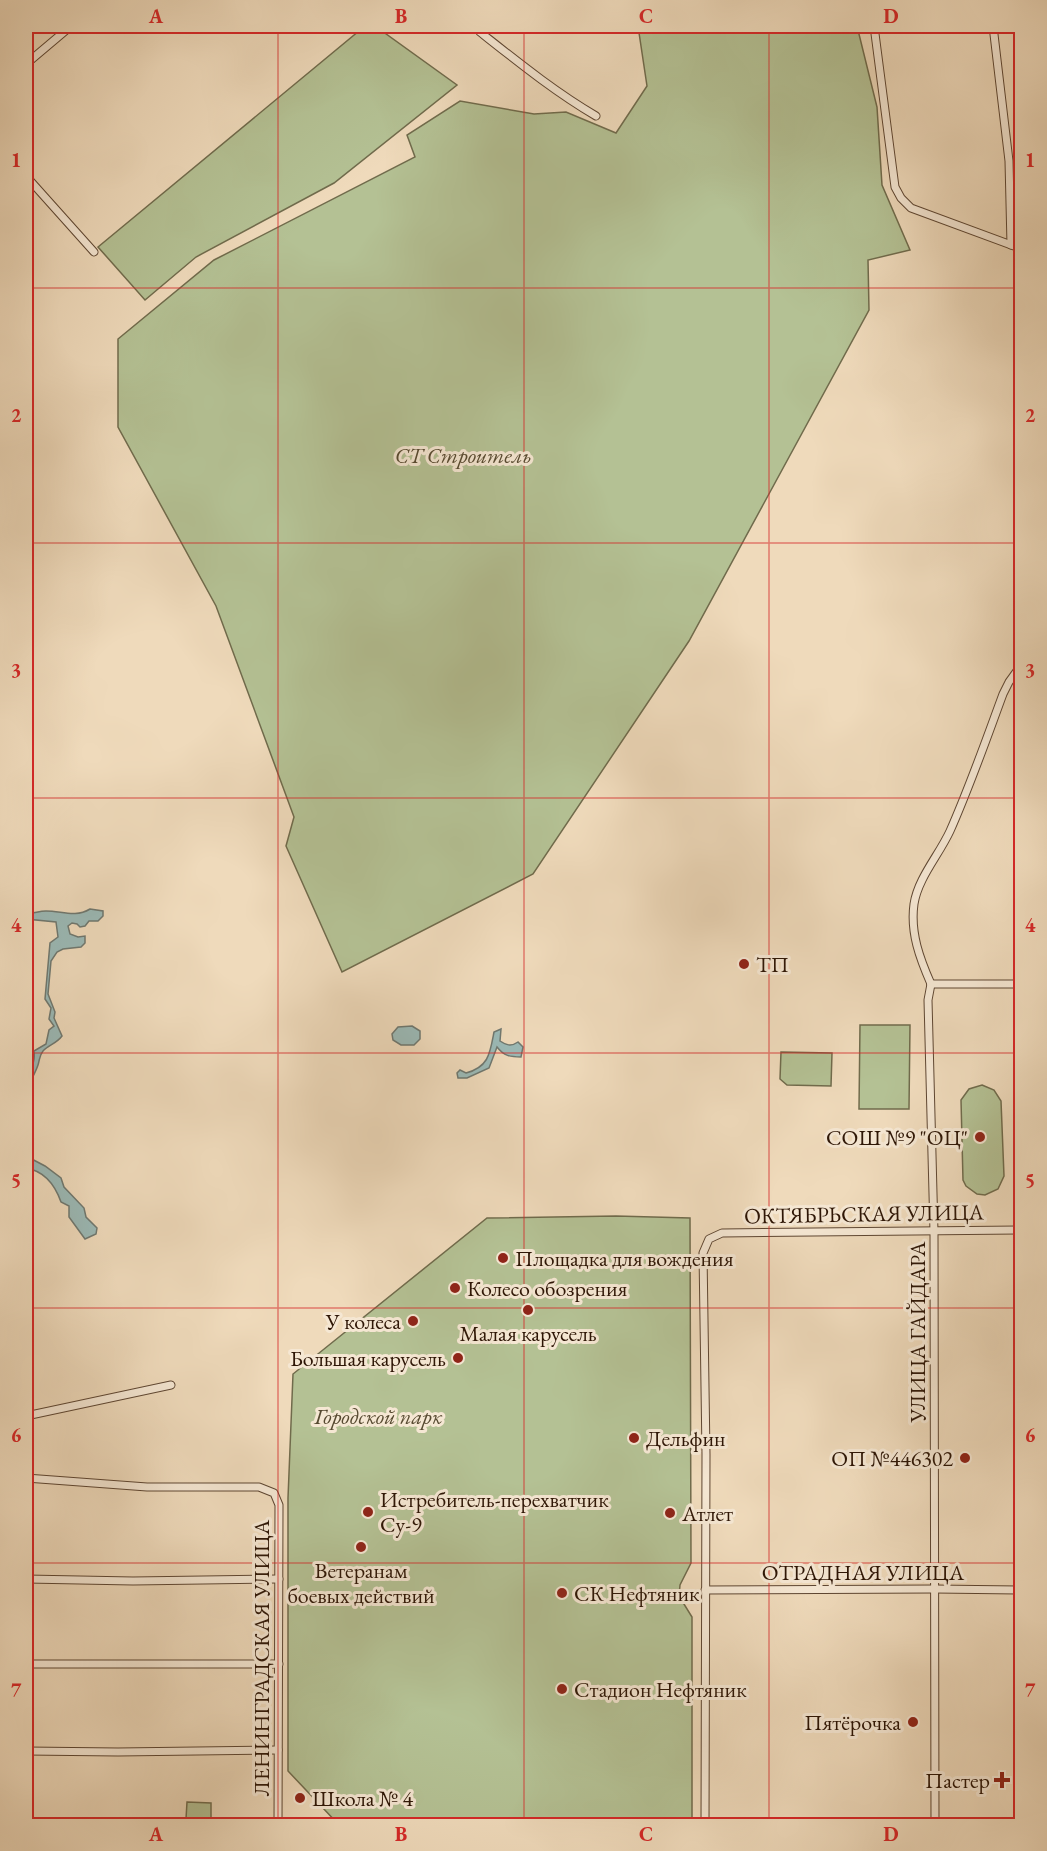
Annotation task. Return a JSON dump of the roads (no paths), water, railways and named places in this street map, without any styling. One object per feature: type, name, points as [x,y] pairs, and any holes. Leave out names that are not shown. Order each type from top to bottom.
[{"type":"street","points":[[26,64],[71,26]]},
{"type":"street","points":[[476,26],[480,32],[525,68],[570,101],[596,116]]},
{"type":"street","points":[[874,26],[895,187],[901,198],[911,208],[1022,249]]},
{"type":"street","points":[[993,26],[1009,161],[1011,245]]},
{"type":"street","points":[[26,176],[94,252]]},
{"type":"street","points":[[1022,664],[1003,694],[961,807],[917,891],[914,904],[914,934],[921,961],[931,984],[1022,984]]},
{"type":"street","name":"УЛИЦА ГАЙДАРА","points":[[931,984],[928,1000],[928,1034],[934,1232],[935,1826]]},
{"type":"street","name":"ОКТЯБРЬСКАЯ УЛИЦА","points":[[705,1590],[704,1253],[709,1239],[722,1233],[1022,1230]]},
{"type":"street","points":[[26,1416],[171,1385]]},
{"type":"street","name":"ЛЕНИНГРАДСКАЯ УЛИЦА","points":[[26,1478],[147,1487],[259,1487],[274,1493],[279,1505],[278,1826]]},
{"type":"street","points":[[26,1579],[133,1581],[279,1579]]},
{"type":"street","points":[[705,1590],[705,1826]]},
{"type":"street","name":"ОТРАДНАЯ УЛИЦА","points":[[705,1590],[1022,1590]]},
{"type":"street","points":[[26,1664],[279,1664]]},
{"type":"street","points":[[26,1751],[278,1750]]},
{"type":"water","points":[[90,909],[103,911],[103,916],[98,921],[89,921],[85,926],[80,927],[72,923],[68,926],[70,934],[78,937],[85,936],[85,943],[81,947],[57,952],[51,961],[48,994],[55,1012],[54,1018],[62,1036],[45,1049],[40,1056],[26,1092],[26,1071],[33,1062],[34,1051],[46,1044],[49,1030],[54,1026],[49,1019],[51,1008],[45,999],[50,943],[58,937],[56,922],[26,919],[26,913],[46,911],[74,914]]},
{"type":"water","points":[[412,1026],[420,1031],[420,1039],[414,1045],[401,1045],[393,1040],[392,1034],[398,1027]]},
{"type":"water","points":[[501,1029],[500,1041],[509,1045],[518,1042],[523,1047],[521,1057],[508,1055],[497,1047],[489,1068],[467,1078],[458,1078],[457,1073],[460,1070],[466,1073],[484,1063],[494,1032]]},
{"type":"water","points":[[26,1156],[61,1178],[64,1187],[84,1208],[86,1217],[97,1228],[96,1234],[85,1239],[69,1217],[69,1206],[61,1202],[52,1185],[38,1172],[26,1168]]},
{"type":"place","name":"ТП","points":[[744,964]]},
{"type":"place","name":"СОШ №9 \"ОЦ\"","points":[[980,1137]]},
{"type":"place","name":"Площадка для вождения","points":[[503,1258]]},
{"type":"place","name":"Колесо обозрения","points":[[455,1288]]},
{"type":"place","name":"Малая карусель","points":[[528,1310]]},
{"type":"place","name":"У колеса","points":[[413,1321]]},
{"type":"place","name":"Большая карусель","points":[[458,1358]]},
{"type":"place","name":"Дельфин","points":[[634,1438]]},
{"type":"place","name":"ОП №446302","points":[[965,1458]]},
{"type":"place","name":"Истребитель-перехватчик Су-9","points":[[368,1512]]},
{"type":"place","name":"Атлет","points":[[670,1513]]},
{"type":"place","name":"Ветеранам боевых действий","points":[[361,1547]]},
{"type":"place","name":"СК Нефтяник","points":[[562,1593]]},
{"type":"place","name":"Стадион Нефтяник","points":[[562,1689]]},
{"type":"place","name":"Пятёрочка","points":[[913,1722]]},
{"type":"place","name":"Пастер","points":[[1002,1780]]},
{"type":"place","name":"Школа № 4","points":[[300,1798]]},
{"type":"park label","name":"СТ Строитель","points":[[463,455]]},
{"type":"park label","name":"Городской парк","points":[[378,1416]]}]
